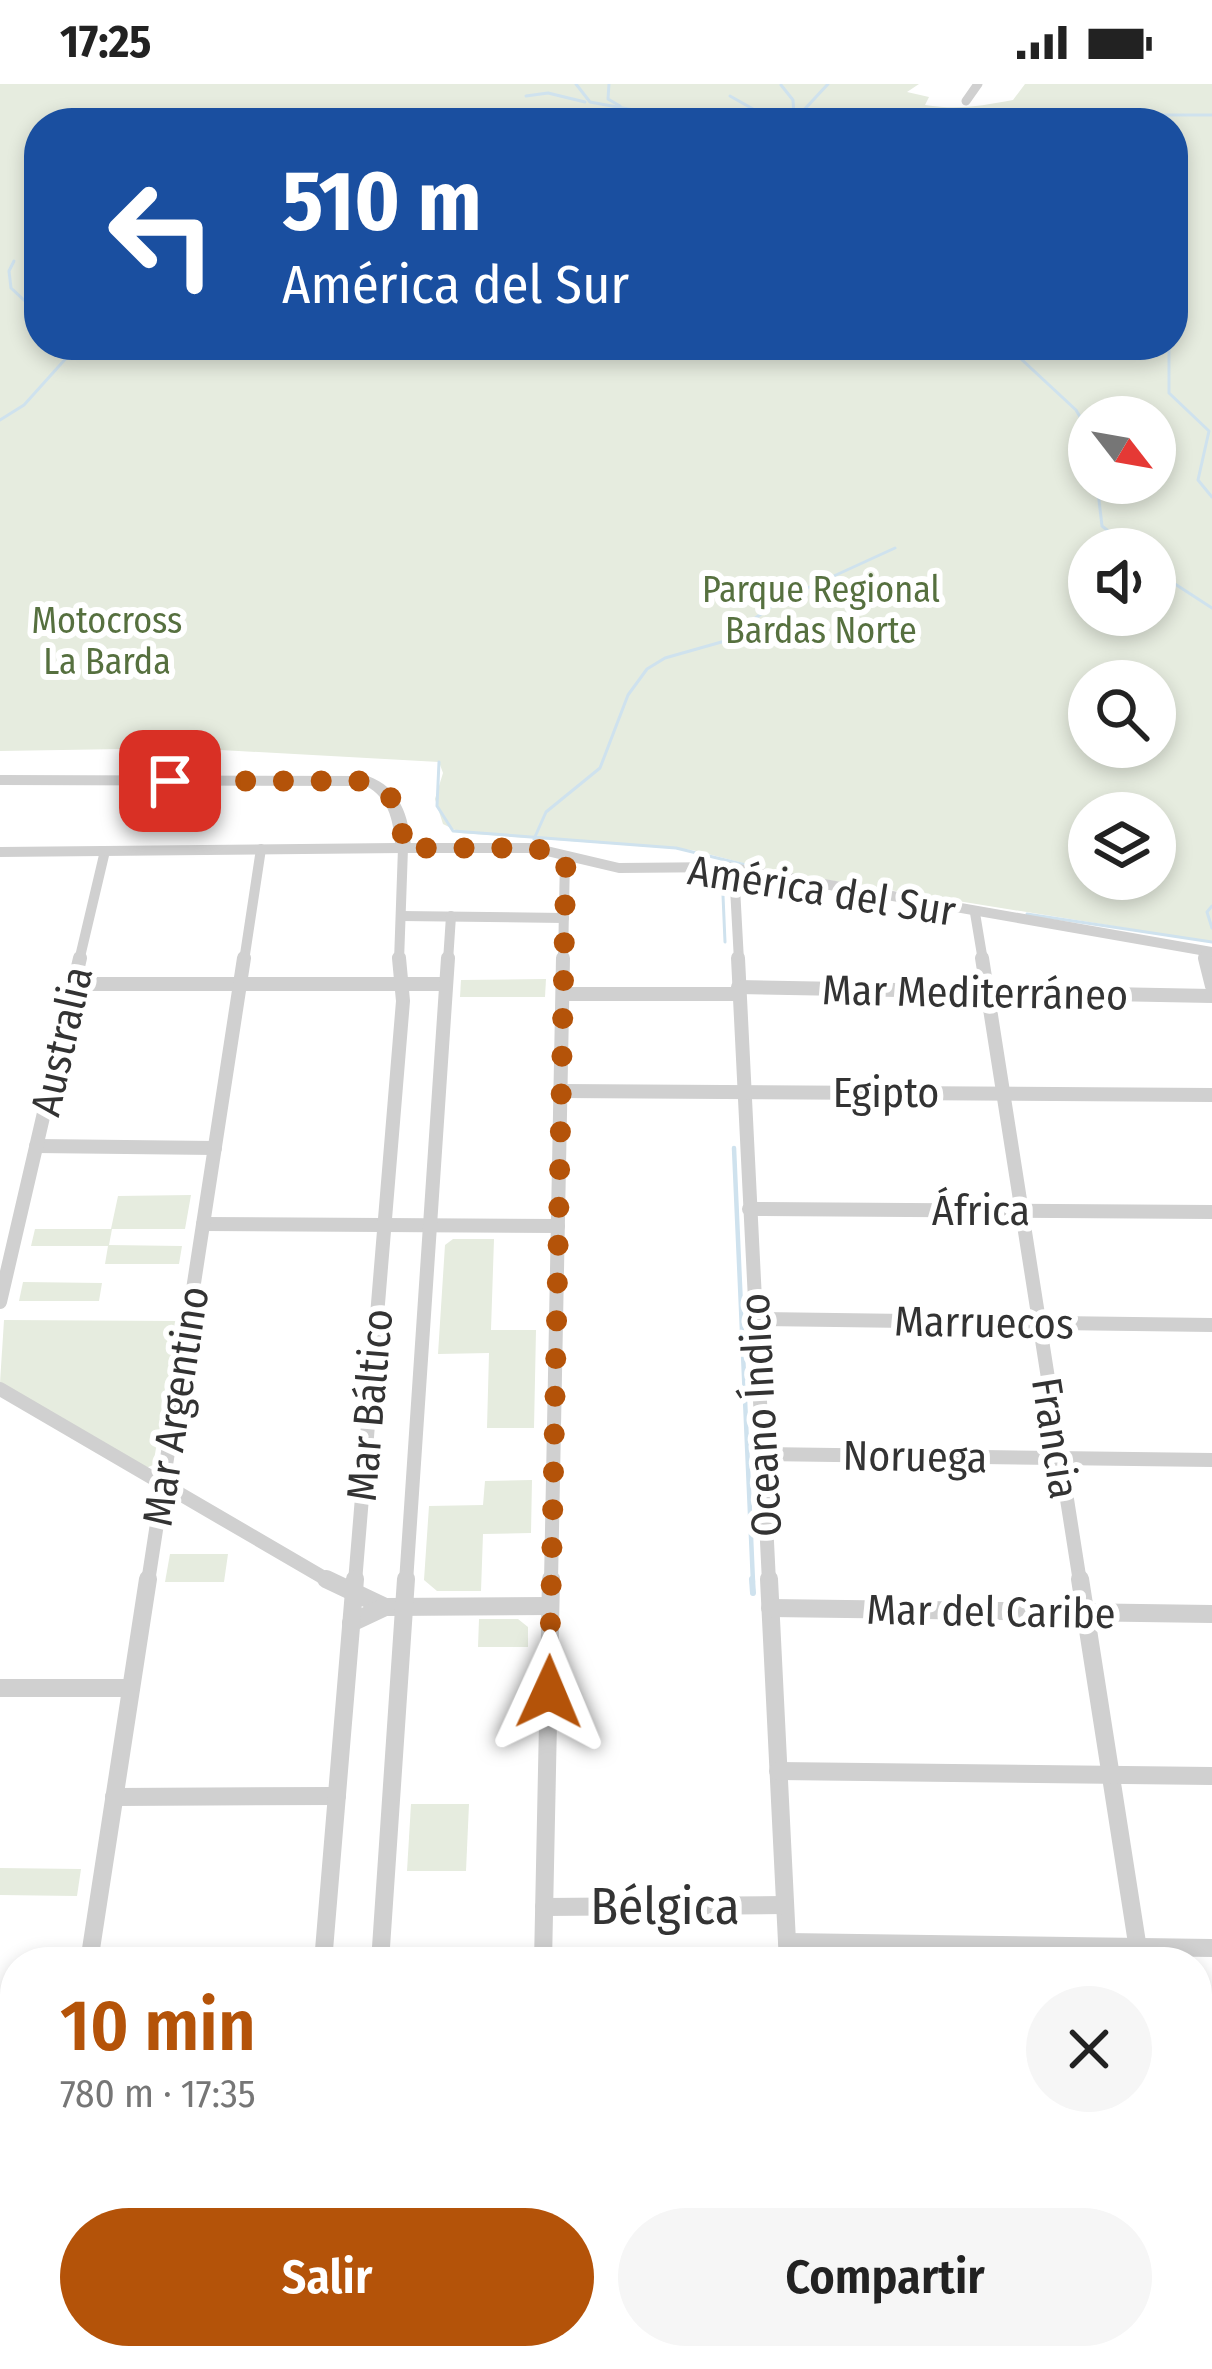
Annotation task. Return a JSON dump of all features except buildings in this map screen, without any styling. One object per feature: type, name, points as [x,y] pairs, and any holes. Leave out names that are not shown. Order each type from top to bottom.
[{"type":"street","points":[[967,101],[978,84]]},
{"type":"street","points":[[0,780],[368,781],[385,790],[397,809],[403,848]]},
{"type":"street","name":"Mar Báltico","points":[[324,1947],[402,984],[403,848]]},
{"type":"street","name":"América del Sur","points":[[0,852],[534,848],[619,868],[734,868],[1208,951]]},
{"type":"street","name":"Mar Argentino","points":[[90,1947],[261,849]]},
{"type":"street","name":"Australia","points":[[0,1302],[105,851]]},
{"type":"street","points":[[543,1947],[566,857]]},
{"type":"street","name":"Oceano Índico","points":[[734,868],[788,1947]]},
{"type":"street","name":"Francia","points":[[975,913],[1137,1947]]},
{"type":"street","points":[[401,916],[564,918]]},
{"type":"street","name":"Mar Báltico","points":[[381,1947],[451,916]]},
{"type":"street","points":[[1208,951],[1212,986]]},
{"type":"street","points":[[74,984],[446,984]]},
{"type":"street","name":"Mar Mediterráneo","points":[[563,994],[1212,996]]},
{"type":"street","name":"Egipto","points":[[561,1091],[1212,1095]]},
{"type":"street","points":[[36,1146],[215,1148]]},
{"type":"street","name":"África","points":[[749,1209],[1212,1212]]},
{"type":"street","points":[[203,1224],[558,1226]]},
{"type":"street","name":"Marruecos","points":[[755,1319],[1212,1324]]},
{"type":"street","points":[[0,1389],[353,1595],[385,1607],[550,1606]]},
{"type":"street","name":"Noruega","points":[[762,1454],[1212,1460]]},
{"type":"street","points":[[351,1623],[385,1607]]},
{"type":"street","name":"Mar del Caribe","points":[[770,1608],[1212,1614]]},
{"type":"street","points":[[0,1688],[131,1688]]},
{"type":"street","points":[[778,1771],[1212,1776]]},
{"type":"street","points":[[114,1797],[337,1796]]},
{"type":"street","name":"Bélgica","points":[[544,1907],[785,1905]]},
{"type":"green space","name":"Parque Regional Bardas Norte","points":[[0,84],[919,84],[907,92],[929,97],[925,105],[959,107],[1013,100],[1025,84],[1212,84],[1212,942],[779,872],[692,850],[461,833],[443,824],[435,799],[443,773],[439,762],[185,748],[0,751]]},
{"type":"green space","points":[[546,979],[545,997],[460,997],[461,980]]},
{"type":"green space","points":[[191,1195],[185,1229],[112,1229],[109,1245],[182,1246],[179,1264],[105,1264],[108,1246],[31,1246],[35,1229],[111,1229],[118,1196]]},
{"type":"green space","points":[[453,1239],[494,1239],[491,1330],[536,1330],[534,1428],[487,1428],[489,1353],[438,1354],[445,1245]]},
{"type":"green space","points":[[23,1282],[102,1283],[99,1301],[19,1301]]},
{"type":"green space","points":[[4,1320],[179,1321],[153,1465],[146,1468],[0,1383]]},
{"type":"green space","points":[[532,1480],[531,1533],[483,1534],[481,1591],[437,1591],[424,1580],[429,1506],[483,1505],[485,1481]]},
{"type":"green space","points":[[170,1554],[228,1554],[224,1582],[165,1582]]},
{"type":"green space","points":[[479,1619],[518,1619],[528,1627],[528,1647],[478,1647]]},
{"type":"green space","points":[[411,1804],[469,1804],[466,1871],[407,1871]]},
{"type":"green space","points":[[0,1868],[81,1869],[77,1896],[0,1895]]},
{"type":"waterway","points":[[576,84],[590,102],[623,108]]},
{"type":"waterway","points":[[609,84],[608,99],[620,106]]},
{"type":"waterway","points":[[806,108],[828,84]]},
{"type":"waterway","points":[[781,85],[794,108]]},
{"type":"waterway","points":[[526,96],[548,93],[585,102]]},
{"type":"waterway","points":[[730,96],[751,108]]},
{"type":"waterway","points":[[1188,115],[1212,115]]},
{"type":"waterway","points":[[14,261],[9,271],[11,288],[24,300]]},
{"type":"waterway","points":[[0,420],[24,405],[64,360]]},
{"type":"waterway","points":[[1022,360],[1068,403]]},
{"type":"waterway","points":[[1169,360],[1169,393],[1209,431],[1198,480],[1212,497]]},
{"type":"waterway","points":[[1099,504],[1105,528]]},
{"type":"waterway","points":[[535,837],[546,812],[600,768],[628,695],[647,669],[665,658],[725,641],[777,602],[895,548]]},
{"type":"waterway","points":[[1176,585],[1212,608]]},
{"type":"waterway","points":[[439,762],[437,806],[453,831],[535,837]]},
{"type":"waterway","points":[[535,837],[676,848],[750,866]]},
{"type":"waterway","points":[[722,872],[725,942]]},
{"type":"waterway","points":[[1212,906],[1207,912],[1212,928]]},
{"type":"waterway","points":[[1027,914],[1212,942]]},
{"type":"waterway","points":[[734,1148],[753,1582]]},
{"type":"waterway","points":[[752,1579],[753,1593]]},
{"type":"route","points":[[170,781],[368,781],[385,790],[397,809],[403,848],[534,848],[566,857],[549,1692]]},
{"type":"park label","name":"Motocross La Barda","points":[[107,640]]}]
